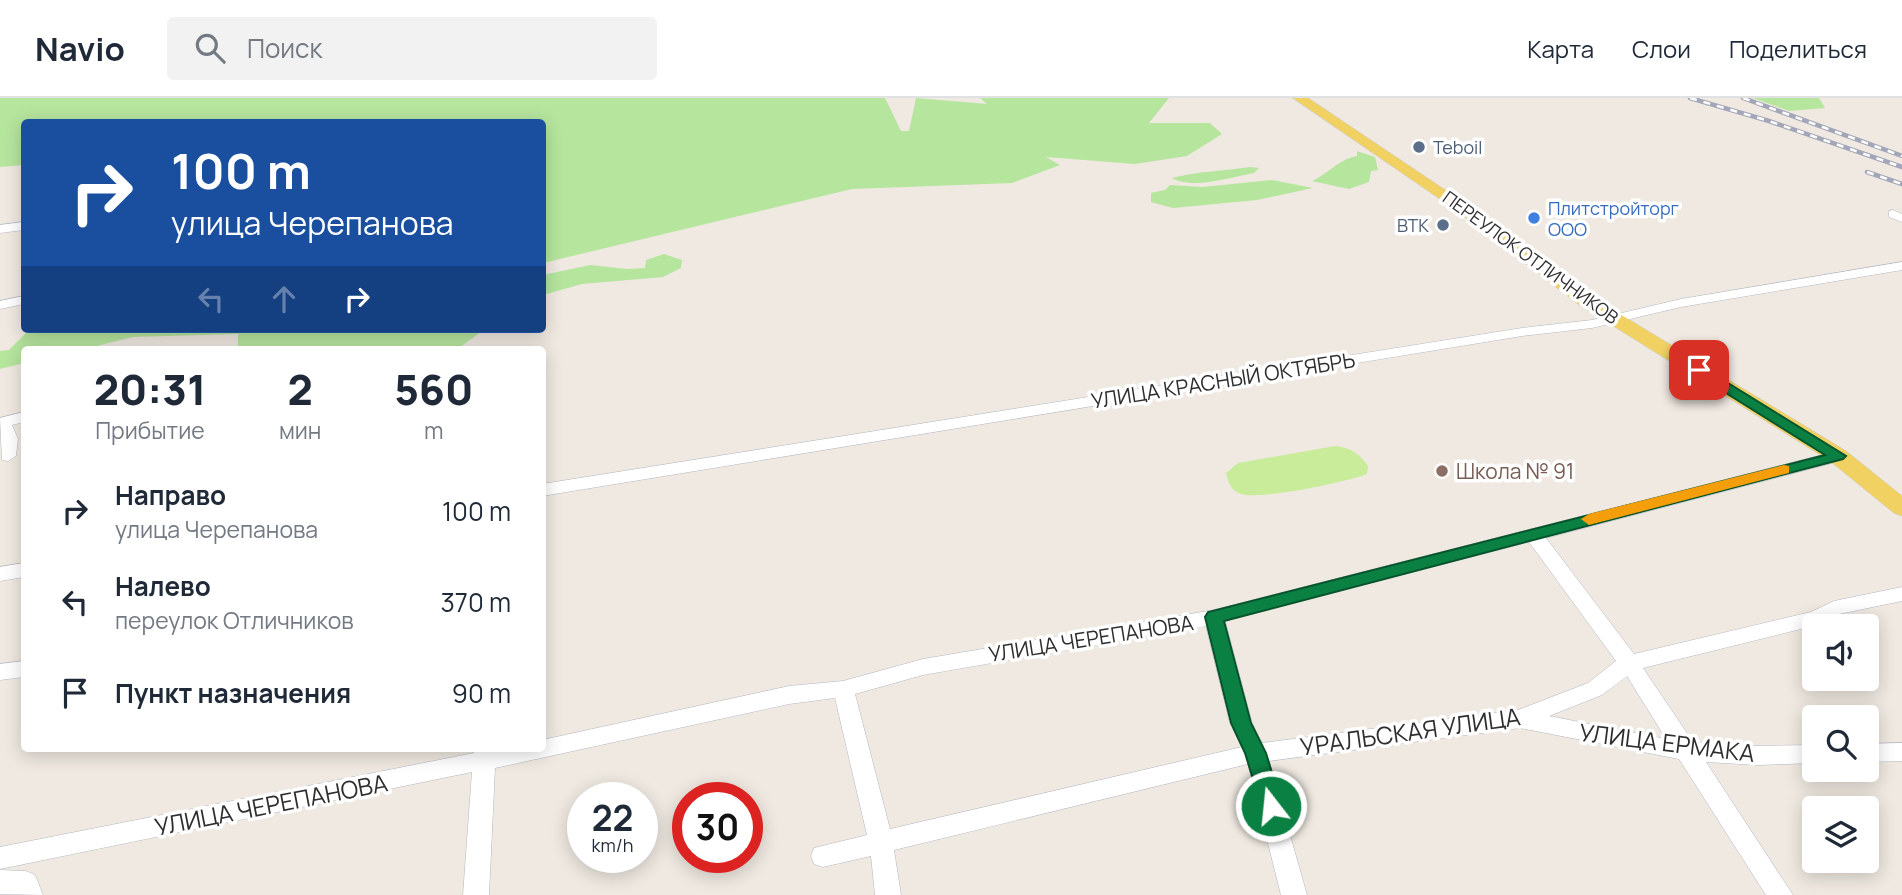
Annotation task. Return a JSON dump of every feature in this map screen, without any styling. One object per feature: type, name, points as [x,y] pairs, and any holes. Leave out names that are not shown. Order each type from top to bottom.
[{"type":"main road","name":"ПЕРЕУЛОК ОТЛИЧНИКОВ","points":[[1299,98],[1461,207],[1553,277],[1613,318],[1838,456],[1902,508]]},
{"type":"street","points":[[0,229],[21,226]]},
{"type":"street","name":"УЛИЦА КРАСНЫЙ ОКТЯБРЬ","points":[[546,489],[1509,334],[1592,324],[1613,318],[1902,267]]},
{"type":"street","points":[[0,305],[21,301]]},
{"type":"street","points":[[8,456],[10,439],[1,423],[21,418]]},
{"type":"street","name":"УЛИЦА ЧЕРЕПАНОВА","points":[[546,748],[789,695],[843,689],[923,667],[1214,617],[1838,456]]},
{"type":"street","points":[[1533,534],[1629,663],[1780,895]]},
{"type":"street","points":[[0,574],[21,570]]},
{"type":"street","name":"УРАЛЬСКАЯ УЛИЦА","points":[[823,856],[1255,753],[1520,719],[1595,689],[1629,663],[1816,618],[1834,608],[1902,594]]},
{"type":"street","points":[[1214,617],[1241,723],[1255,753],[1294,895]]},
{"type":"street","points":[[0,672],[21,669]]},
{"type":"street","points":[[843,689],[881,843],[888,895]]},
{"type":"street","name":"УЛИЦА ЕРМАКА","points":[[1520,719],[1610,739],[1685,750],[1740,755],[1802,754]]},
{"type":"street","name":"УЛИЦА ЧЕРЕПАНОВА","points":[[0,859],[484,755],[513,752]]},
{"type":"street","points":[[1879,753],[1902,752]]},
{"type":"street","points":[[476,895],[484,755]]},
{"type":"street","points":[[0,882],[26,883],[30,895]]},
{"type":"green space","points":[[0,98],[885,98],[901,131],[909,131],[916,98],[987,104],[980,98],[1169,98],[1149,123],[1210,123],[1222,134],[1187,156],[1135,164],[1046,157],[1060,165],[1012,183],[852,189],[546,262],[546,119],[21,119],[21,165],[0,167]]},
{"type":"green space","points":[[1753,98],[1819,98],[1825,108],[1789,111]]},
{"type":"green space","points":[[1357,151],[1375,157],[1378,170],[1371,171],[1369,182],[1349,189],[1312,181],[1344,160],[1357,156]]},
{"type":"green space","points":[[1259,168],[1254,173],[1212,182],[1190,183],[1172,178],[1201,172]]},
{"type":"green space","points":[[1272,180],[1313,188],[1257,200],[1173,208],[1151,202],[1151,193],[1165,190],[1170,185],[1203,187]]},
{"type":"green space","points":[[664,254],[682,260],[681,268],[663,277],[582,284],[546,294],[546,274],[590,265],[645,268],[646,260]]},
{"type":"green space","points":[[26,333],[479,333],[462,346],[238,346],[238,334],[133,337],[96,346],[21,346],[21,364],[0,369],[0,351],[9,350]]},
{"type":"green space","points":[[1335,446],[1358,454],[1368,466],[1367,474],[1304,489],[1252,495],[1238,493],[1232,488],[1226,473],[1238,463]]},
{"type":"railway","points":[[1690,98],[1769,121],[1902,167]]},
{"type":"railway","points":[[1743,98],[1902,156]]},
{"type":"railway","points":[[1867,172],[1902,184]]},
{"type":"slow traffic","points":[[1589,519],[1784,470]]},
{"type":"place","name":"Teboil","points":[[1419,147]]},
{"type":"place","name":"Плитстройторг ООО","points":[[1534,218]]},
{"type":"place","name":"ВТК","points":[[1443,225]]},
{"type":"place","name":"Школа № 91","points":[[1442,471]]},
{"type":"route","points":[[1271,806],[1255,753],[1241,723],[1214,617],[1838,456],[1699,370]]}]
